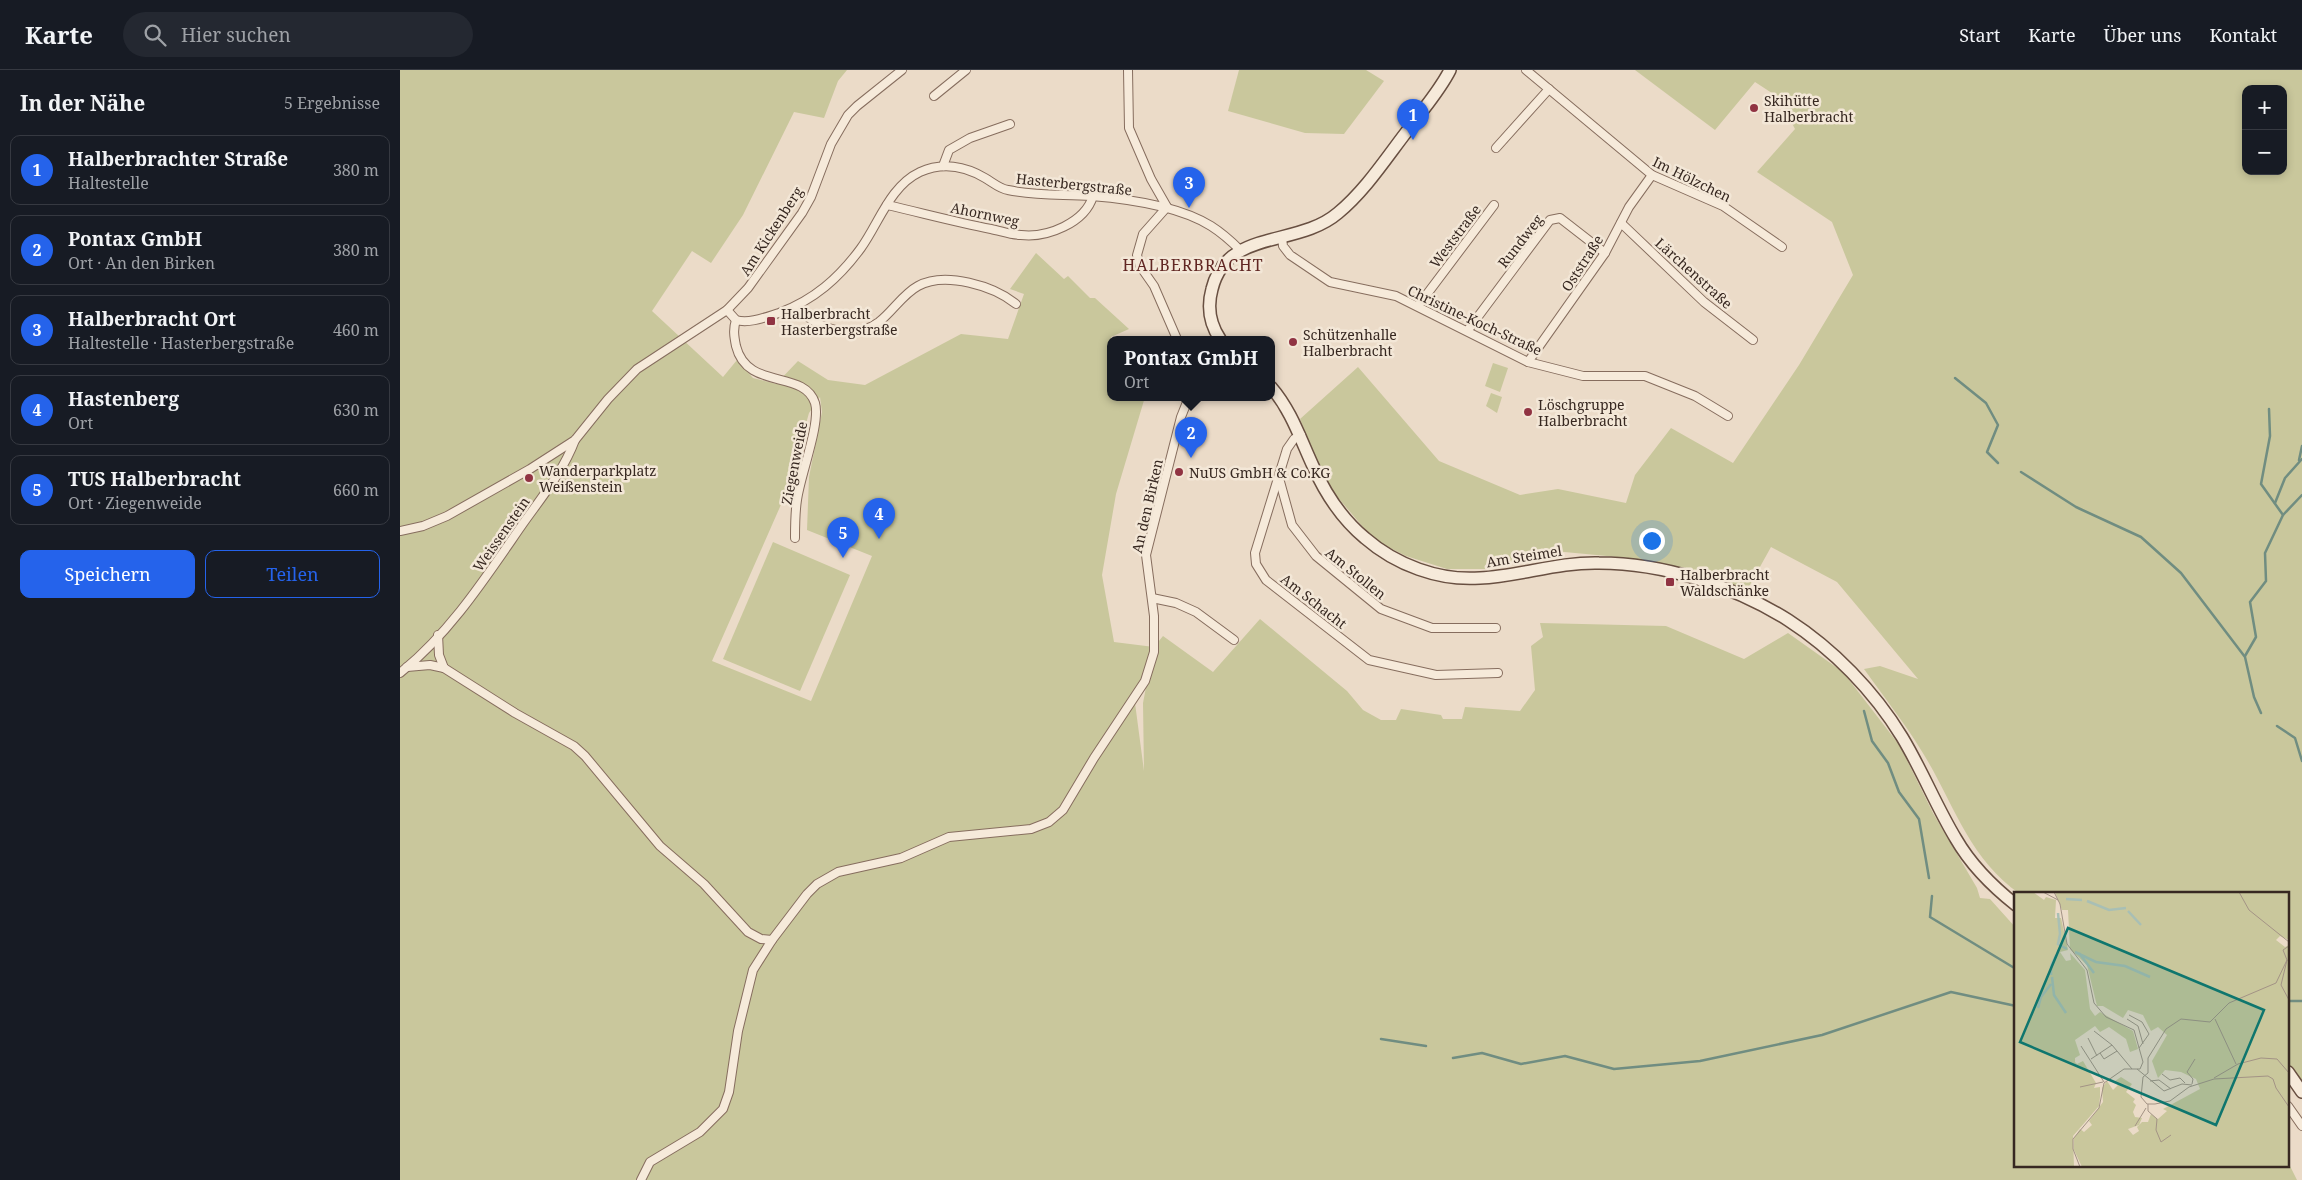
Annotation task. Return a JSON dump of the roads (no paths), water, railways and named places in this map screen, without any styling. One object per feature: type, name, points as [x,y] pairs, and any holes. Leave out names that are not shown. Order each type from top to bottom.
[{"type":"main road","points":[[1219,336],[1210,317],[1210,295],[1213,283],[1222,266],[1240,250],[1253,244],[1310,231],[1327,222],[1346,206],[1370,180],[1450,70]]},
{"type":"main road","name":"Am Steimel","points":[[1275,392],[1286,407],[1301,435],[1318,478],[1347,520],[1372,544],[1400,562],[1427,572],[1463,578],[1497,576],[1566,564],[1600,562],[1676,573],[1728,591],[1788,621],[1826,649],[1849,670],[1871,695],[1900,734],[1961,847],[1988,881],[2014,903]]},
{"type":"main road","points":[[2290,1075],[2302,1092]]},
{"type":"street","name":"Am Kickenberg","points":[[575,440],[608,399],[637,369],[727,310],[760,273],[811,197],[832,144],[848,115],[902,70]]},
{"type":"street","points":[[934,96],[966,70]]},
{"type":"street","points":[[1128,70],[1129,128],[1150,179],[1167,207],[1143,234],[1137,255],[1140,266],[1154,286],[1176,336]]},
{"type":"street","name":"Im Hölzchen","points":[[1526,70],[1652,175],[1723,206],[1782,247]]},
{"type":"street","points":[[1496,148],[1549,89]]},
{"type":"street","points":[[944,166],[949,150],[970,138],[1010,124]]},
{"type":"street","name":"Hasterbergstraße","points":[[736,320],[749,321],[797,306],[822,290],[861,248],[887,205],[910,178],[927,169],[944,166],[961,167],[982,176],[1006,190],[1093,196],[1167,207],[1209,225],[1240,250]]},
{"type":"street","name":"Oststraße","points":[[1528,362],[1605,253],[1629,207],[1652,175]]},
{"type":"street","name":"Ahornweg","points":[[887,205],[1021,235],[1046,234],[1054,232],[1083,212],[1091,203],[1093,196]]},
{"type":"street","name":"Weststraße","points":[[1418,306],[1494,205]]},
{"type":"street","name":"Rundweg","points":[[1468,330],[1550,220],[1560,218],[1605,253]]},
{"type":"street","name":"Lärchenstraße","points":[[1621,223],[1704,302],[1753,340]]},
{"type":"street","name":"Christine-Koch-Straße","points":[[1282,238],[1283,246],[1290,255],[1330,282],[1396,296],[1468,330],[1528,362],[1583,376],[1645,376],[1695,396],[1728,416]]},
{"type":"street","points":[[797,306],[806,317],[821,325],[835,330],[858,331],[878,322],[908,293],[919,285],[928,282],[956,280],[1003,294],[1016,304]]},
{"type":"street","points":[[727,310],[736,320]]},
{"type":"street","name":"Ziegenweide","points":[[736,320],[733,329],[740,358],[746,366],[753,372],[783,380],[800,388],[811,396],[815,402],[816,419],[797,499],[795,538]]},
{"type":"street","name":"An den Birken","points":[[642,1180],[650,1162],[700,1132],[723,1109],[729,1092],[738,1031],[751,974],[772,940],[816,884],[838,872],[901,858],[948,836],[1031,829],[1057,817],[1064,810],[1094,758],[1145,681],[1154,652],[1152,598],[1146,555],[1181,417],[1187,401]]},
{"type":"street","name":"Am Schacht","points":[[1301,435],[1289,444],[1255,553],[1256,564],[1266,580],[1369,660],[1436,675],[1498,673]]},
{"type":"street","points":[[400,531],[423,526],[447,516],[530,469],[575,440]]},
{"type":"street","name":"Weissenstein","points":[[400,673],[438,635],[480,586],[558,474],[575,440]]},
{"type":"street","name":"Am Stollen","points":[[1279,478],[1292,525],[1316,556],[1381,609],[1432,628],[1496,628]]},
{"type":"street","points":[[1152,598],[1176,603],[1196,612],[1234,640]]},
{"type":"street","points":[[438,635],[439,655],[444,668]]},
{"type":"street","points":[[407,667],[430,665],[444,668],[515,713],[574,746],[585,756],[660,846],[704,884],[748,932],[761,940],[772,940]]},
{"type":"street","points":[[2290,1109],[2302,1126]]},
{"type":"waterway","points":[[1955,378],[1986,403],[1998,425],[1987,452],[1998,463]]},
{"type":"waterway","points":[[2245,656],[2256,637],[2250,602],[2266,581],[2265,553],[2283,515],[2261,484],[2270,436],[2269,409]]},
{"type":"waterway","points":[[2299,460],[2302,446]]},
{"type":"waterway","points":[[2275,503],[2285,478],[2302,459]]},
{"type":"waterway","points":[[2021,472],[2076,507],[2141,537],[2181,573],[2245,657],[2254,697],[2261,713]]},
{"type":"waterway","points":[[2283,515],[2302,495]]},
{"type":"waterway","points":[[1864,711],[1872,741],[1888,763],[1899,792],[1919,819],[1929,878]]},
{"type":"waterway","points":[[2277,726],[2295,738],[2302,761]]},
{"type":"waterway","points":[[1932,896],[1930,917],[2014,968]]},
{"type":"waterway","points":[[1453,1058],[1482,1053],[1521,1064],[1565,1056],[1614,1069],[1700,1061],[1822,1035],[1951,992],[2014,1006]]},
{"type":"waterway","points":[[2290,1001],[2302,1001]]},
{"type":"waterway","points":[[1381,1039],[1426,1046]]},
{"type":"place","name":"Skihütte Halberbracht","points":[[1754,108]]},
{"type":"place","name":"Halberbrachter Straße","points":[[1413,140]]},
{"type":"place","name":"Halberbracht Ort","points":[[1189,208]]},
{"type":"place","name":"Halberbracht Hasterbergstraße","points":[[771,321]]},
{"type":"place","name":"Schützenhalle Halberbracht","points":[[1293,342]]},
{"type":"place","name":"Löschgruppe Halberbracht","points":[[1528,412]]},
{"type":"place","name":"Pontax GmbH","points":[[1191,458]]},
{"type":"place","name":"NuUS GmbH & Co.KG","points":[[1179,472]]},
{"type":"place","name":"Wanderparkplatz Weißenstein","points":[[529,478]]},
{"type":"place","name":"Hastenberg","points":[[879,539]]},
{"type":"place","name":"TUS Halberbracht","points":[[843,558]]},
{"type":"place","name":"Halberbracht Waldschänke","points":[[1670,582]]},
{"type":"district","name":"HALBERBRACHT","points":[[1193,265]]}]
